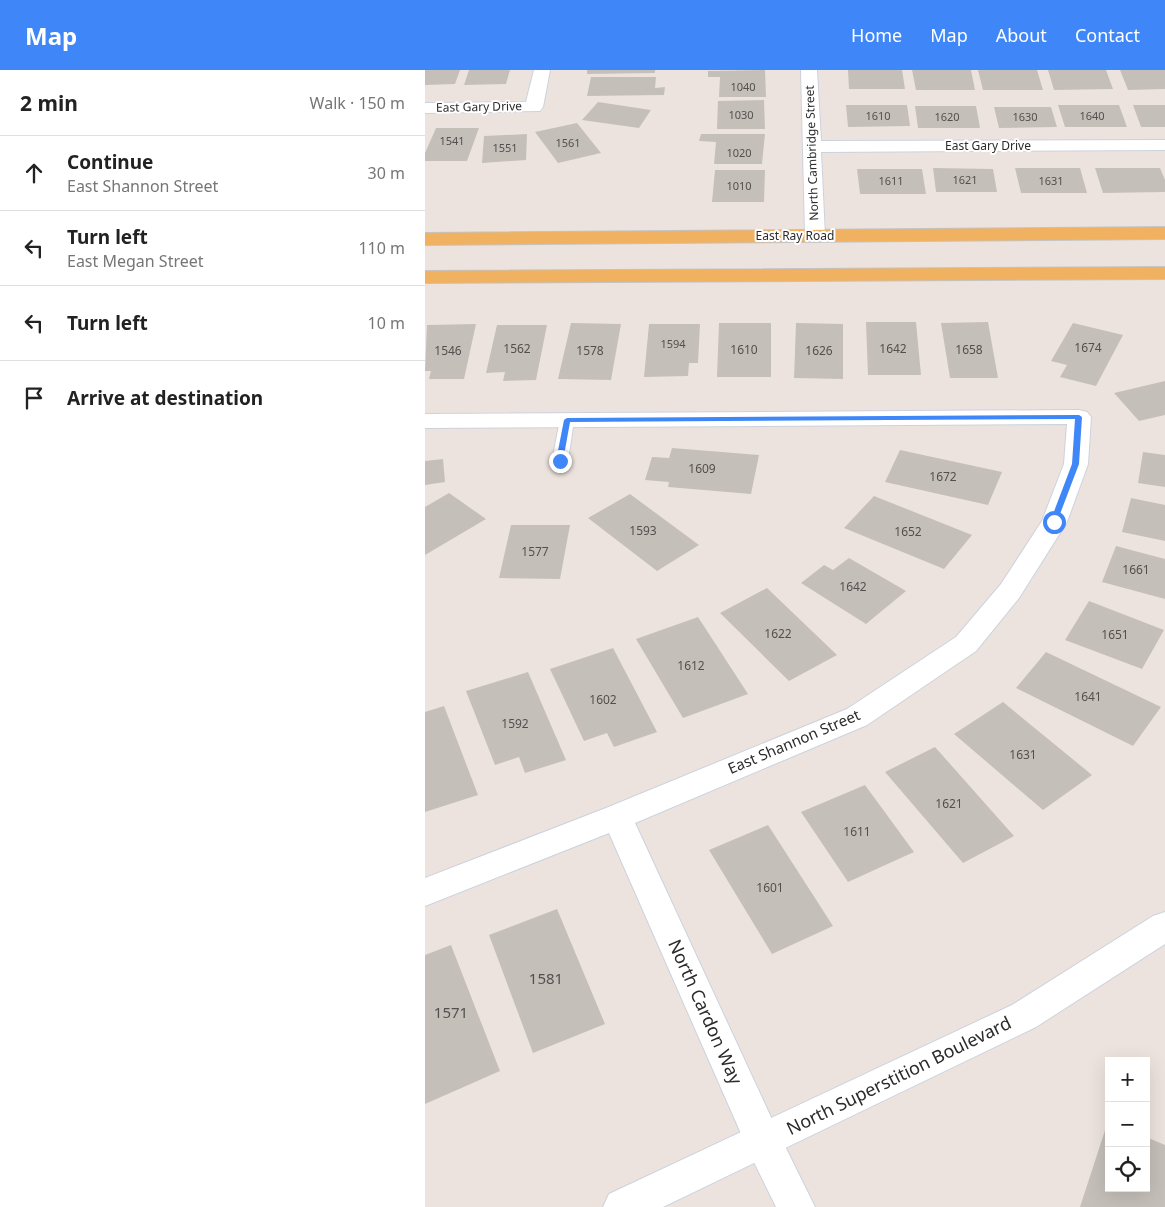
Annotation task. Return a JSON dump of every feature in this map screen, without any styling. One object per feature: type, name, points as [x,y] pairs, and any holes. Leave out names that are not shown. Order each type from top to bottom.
[{"type":"main road","name":"East Ray Road","points":[[425,239],[1165,233]]},
{"type":"main road","points":[[425,278],[1165,274]]},
{"type":"street","name":"East Gary Drive","points":[[425,108],[534,107],[542,70]]},
{"type":"street","name":"North Cambridge Street","points":[[809,70],[815,236]]},
{"type":"street","name":"East Gary Drive","points":[[811,147],[1165,145]]},
{"type":"street","name":"East Shannon Street","points":[[425,892],[617,817],[857,717],[966,644],[1011,591],[1054,522],[1076,464],[1079,417],[567,420]]},
{"type":"street","points":[[425,421],[567,420]]},
{"type":"street","name":"North Cardon Way","points":[[617,817],[763,1140],[796,1207]]},
{"type":"street","name":"North Superstition Boulevard","points":[[622,1207],[1024,1016],[1165,926]]},
{"type":"lane","points":[[560,461],[567,420]]},
{"type":"building","points":[[425,70],[460,70],[455,84],[425,85]]},
{"type":"building","points":[[469,70],[510,70],[506,84],[464,85]]},
{"type":"building","points":[[587,70],[655,70],[655,73],[587,74]]},
{"type":"building","points":[[765,70],[766,97],[719,97],[720,77],[708,77],[708,71]]},
{"type":"building","points":[[848,70],[902,70],[905,89],[849,89]]},
{"type":"building","points":[[912,70],[971,70],[975,90],[916,90]]},
{"type":"building","points":[[978,70],[1037,70],[1043,90],[983,90]]},
{"type":"building","points":[[1048,70],[1106,70],[1113,89],[1054,90]]},
{"type":"building","points":[[1120,70],[1165,70],[1165,89],[1128,90]]},
{"type":"building","points":[[591,77],[656,77],[655,88],[665,87],[664,95],[587,96]]},
{"type":"building","points":[[764,100],[765,129],[717,129],[718,101]]},
{"type":"building","points":[[598,102],[651,110],[639,128],[582,120]]},
{"type":"building","points":[[846,105],[907,105],[910,126],[848,127]]},
{"type":"building","points":[[1058,105],[1119,105],[1127,127],[1065,127]]},
{"type":"building","points":[[1133,105],[1165,105],[1165,127],[1141,127]]},
{"type":"building","points":[[915,106],[976,106],[980,128],[918,128]]},
{"type":"building","points":[[994,107],[1051,107],[1057,127],[999,128]]},
{"type":"building","points":[[577,123],[601,153],[558,163],[535,132]]},
{"type":"building","points":[[436,128],[479,128],[467,161],[425,161],[425,153]]},
{"type":"building","points":[[527,134],[526,160],[482,163],[484,136]]},
{"type":"building","points":[[701,134],[765,134],[762,164],[714,164],[716,142],[699,141]]},
{"type":"building","points":[[933,168],[993,169],[997,192],[936,192]]},
{"type":"building","points":[[1015,168],[1080,168],[1087,193],[1021,193]]},
{"type":"building","points":[[1095,168],[1160,168],[1165,180],[1165,192],[1103,193]]},
{"type":"building","points":[[857,169],[922,169],[926,194],[860,194]]},
{"type":"building","points":[[715,170],[765,170],[764,202],[712,202]]},
{"type":"building","points":[[866,322],[916,322],[921,375],[868,375]]},
{"type":"building","points":[[988,322],[998,378],[950,378],[941,323]]},
{"type":"building","points":[[571,323],[621,324],[611,380],[558,379]]},
{"type":"building","points":[[719,323],[771,323],[771,377],[717,377]]},
{"type":"building","points":[[796,323],[843,324],[843,379],[794,378]]},
{"type":"building","points":[[1073,323],[1123,335],[1096,386],[1060,377],[1067,365],[1051,361]]},
{"type":"building","points":[[476,324],[464,379],[429,379],[431,371],[425,371],[427,325]]},
{"type":"building","points":[[649,324],[700,324],[698,363],[689,363],[688,376],[644,377]]},
{"type":"building","points":[[497,325],[547,325],[536,380],[503,381],[505,372],[486,373]]},
{"type":"building","points":[[1165,381],[1165,415],[1139,421],[1114,393]]},
{"type":"building","points":[[672,448],[759,455],[751,494],[668,487],[669,482],[645,480],[652,457],[669,458]]},
{"type":"building","points":[[900,450],[1002,472],[988,505],[885,482]]},
{"type":"building","points":[[1143,452],[1165,455],[1165,487],[1138,483]]},
{"type":"building","points":[[443,459],[445,482],[425,485],[425,461]]},
{"type":"building","points":[[449,493],[486,519],[425,555],[425,507]]},
{"type":"building","points":[[630,494],[699,545],[657,571],[588,518]]},
{"type":"building","points":[[874,496],[972,535],[944,569],[844,528]]},
{"type":"building","points":[[1131,498],[1165,505],[1165,541],[1122,532]]},
{"type":"building","points":[[511,525],[570,525],[560,579],[499,578]]},
{"type":"building","points":[[1116,546],[1165,559],[1165,599],[1102,582]]},
{"type":"building","points":[[849,558],[906,591],[866,624],[801,583],[824,565],[833,570]]},
{"type":"building","points":[[767,588],[837,655],[789,681],[720,613]]},
{"type":"building","points":[[1089,601],[1164,630],[1142,669],[1065,640]]},
{"type":"building","points":[[698,617],[748,694],[683,718],[636,639]]},
{"type":"building","points":[[613,648],[657,732],[614,747],[607,733],[584,741],[550,669]]},
{"type":"building","points":[[1046,652],[1161,707],[1133,746],[1016,688]]},
{"type":"building","points":[[528,672],[566,760],[525,773],[519,757],[495,765],[466,691]]},
{"type":"building","points":[[1003,702],[1092,775],[1043,810],[954,734]]},
{"type":"building","points":[[444,706],[478,795],[425,812],[425,712]]},
{"type":"building","points":[[935,747],[1014,836],[963,863],[885,772]]},
{"type":"building","points":[[865,785],[914,852],[848,882],[801,812]]},
{"type":"building","points":[[768,825],[833,926],[772,954],[709,850]]},
{"type":"building","points":[[557,909],[605,1024],[533,1053],[489,935]]},
{"type":"building","points":[[451,945],[500,1071],[425,1104],[425,955]]},
{"type":"building","points":[[1105,1130],[1105,1192],[1150,1192],[1150,1139],[1165,1145],[1165,1207],[1080,1207]]},
{"type":"route","points":[[560,461],[567,420],[1079,417],[1076,464],[1054,522]]}]
